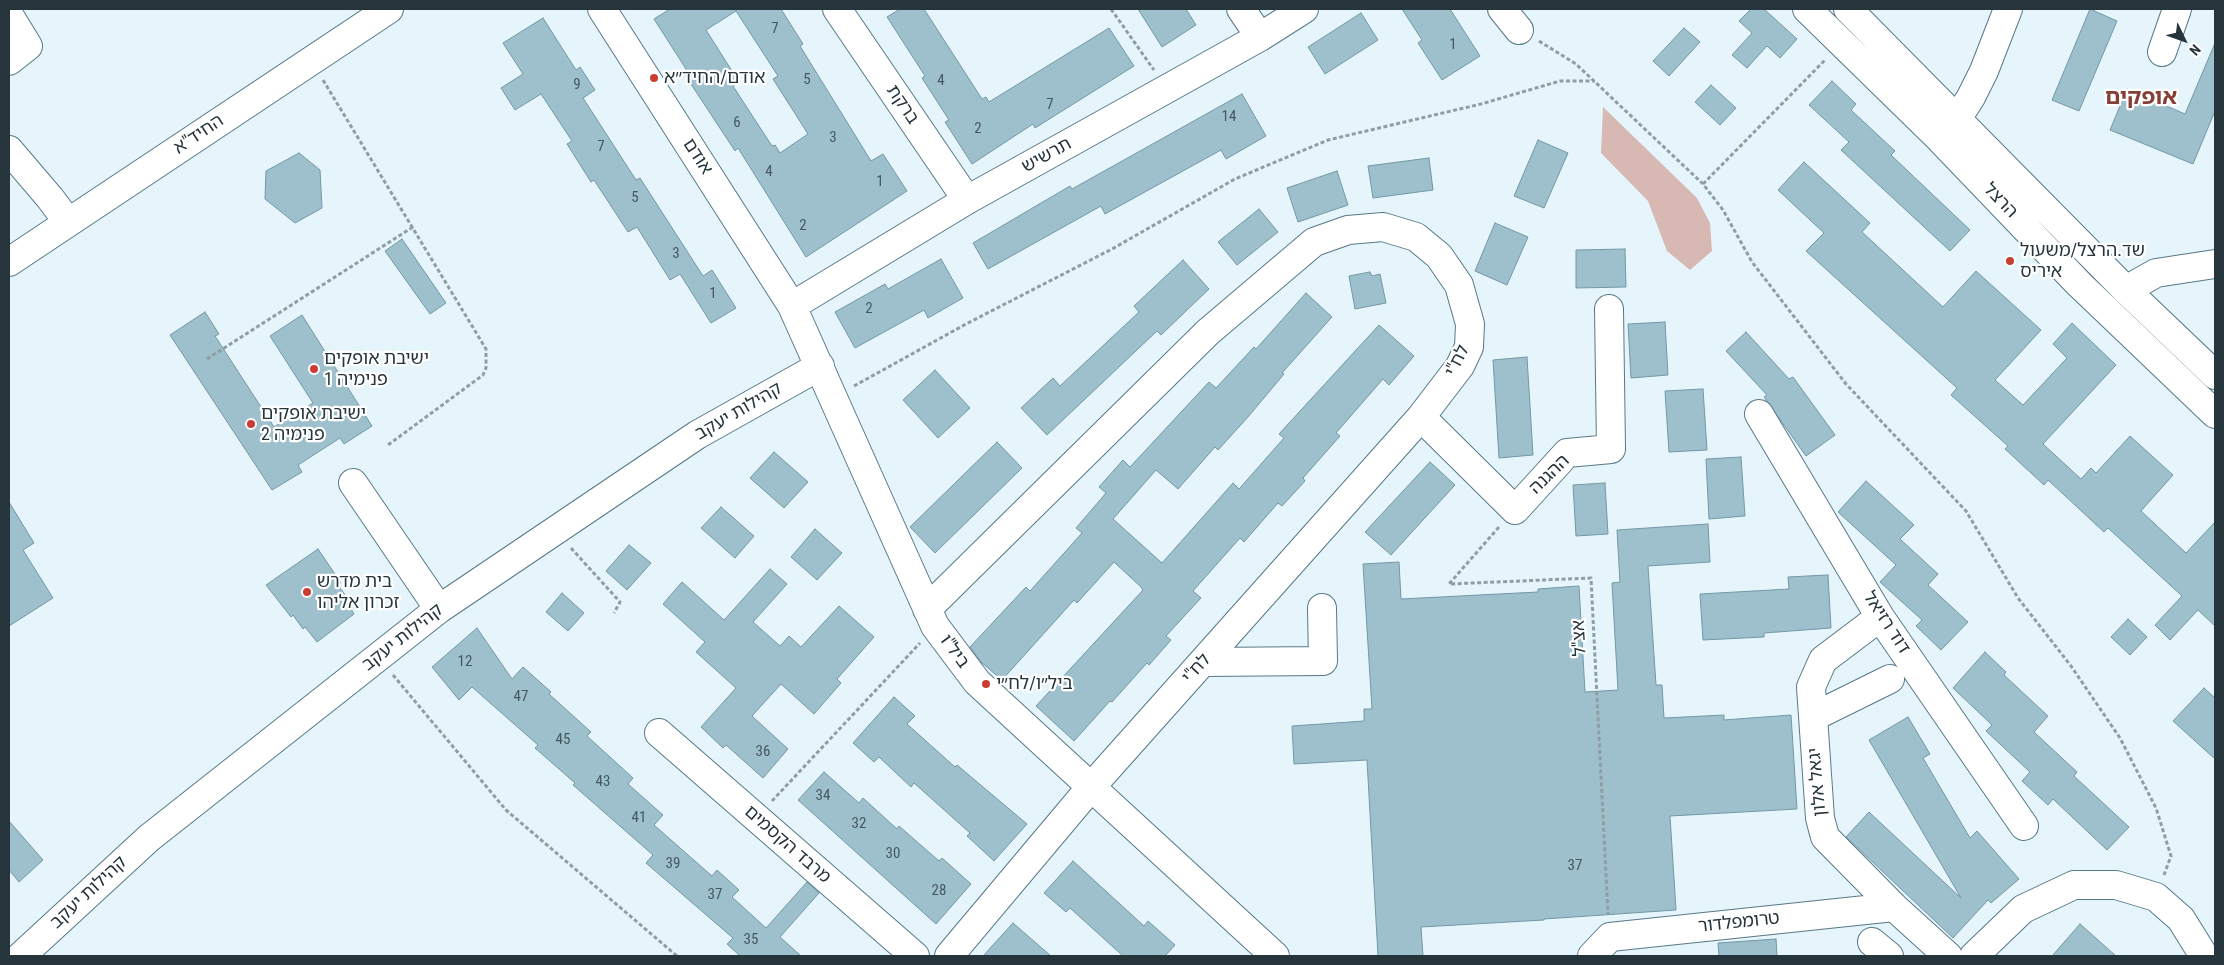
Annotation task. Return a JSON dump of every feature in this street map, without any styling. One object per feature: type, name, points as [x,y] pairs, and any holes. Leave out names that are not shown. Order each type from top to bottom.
[{"type":"street","name":"החיד\"א","points":[[9,262],[389,9]]},
{"type":"street","name":"אודם","points":[[602,9],[792,306]]},
{"type":"street","name":"ברקת","points":[[837,9],[968,200]]},
{"type":"street","points":[[1241,9],[1260,37]]},
{"type":"street","name":"תרשיש","points":[[792,306],[968,200],[1260,37],[1304,9]]},
{"type":"street","points":[[1502,9],[1519,30]]},
{"type":"street","name":"הרצל","points":[[1807,9],[1841,43],[1948,128],[2126,290],[2215,375]]},
{"type":"street","name":"הרצל","points":[[1848,9],[2079,284],[2215,414]]},
{"type":"street","points":[[1948,128],[1972,97],[2008,9]]},
{"type":"street","points":[[2162,52],[2177,9]]},
{"type":"street","points":[[9,15],[19,54]]},
{"type":"street","points":[[9,150],[68,222]]},
{"type":"street","name":"לח\"י","points":[[931,618],[1208,332],[1314,242],[1348,230],[1383,228],[1416,237],[1439,256],[1460,285],[1470,324],[1469,347],[1460,366],[1421,417],[1091,787],[948,956]]},
{"type":"street","points":[[2126,290],[2156,273],[2215,264]]},
{"type":"street","name":"ביל\"ו","points":[[792,306],[931,618],[977,682],[1275,956]]},
{"type":"street","name":"ההגנה","points":[[1421,417],[1515,510],[1567,454],[1611,450],[1609,309]]},
{"type":"street","name":"קהילות יעקב","points":[[21,956],[149,838],[439,609],[697,435],[820,366]]},
{"type":"street","name":"דוד רזיאל","points":[[1759,414],[1880,617],[2024,826]]},
{"type":"street","points":[[353,483],[439,609]]},
{"type":"street","points":[[1203,662],[1324,661],[1322,608]]},
{"type":"street","name":"יגאל אלון","points":[[1880,617],[1822,660],[1811,687],[1820,818],[1825,837],[1894,907],[1948,956]]},
{"type":"street","points":[[1813,717],[1890,679]]},
{"type":"street","name":"מרבד הקסמים","points":[[659,733],[915,956]]},
{"type":"street","points":[[1974,956],[2023,909],[2074,885],[2116,885],[2156,897],[2181,919],[2204,956]]},
{"type":"street","name":"טרומפלדור","points":[[1601,946],[1894,907]]},
{"type":"path","points":[[1111,9],[1167,89]]},
{"type":"path","points":[[1519,30],[1576,64],[1703,184],[1723,210],[1752,262],[1846,384],[1966,511],[2018,598],[2071,666],[2120,738],[2156,808],[2171,856],[2156,897]]},
{"type":"path","points":[[1703,184],[1841,43]]},
{"type":"path","points":[[312,60],[486,349],[486,368],[478,379],[388,445]]},
{"type":"path","points":[[834,397],[966,324],[1112,249],[1234,179],[1328,140],[1481,104],[1560,81],[1595,81]]},
{"type":"path","points":[[207,359],[413,227]]},
{"type":"path","name":"אצ\"ל","points":[[1515,510],[1449,584],[1591,578],[1601,946]]},
{"type":"path","points":[[556,530],[620,602],[614,613]]},
{"type":"path","points":[[756,818],[931,618]]},
{"type":"path","points":[[378,657],[506,810],[676,956]]},
{"type":"shaded area","points":[[1603,107],[1697,198],[1710,223],[1712,251],[1690,270],[1667,251],[1648,201],[1601,153]]},
{"type":"building","points":[[670,9],[781,9],[803,44],[800,46],[871,161],[883,154],[907,191],[806,257],[738,148],[735,151],[683,72],[686,69],[654,19]],"holes":[[[736,11],[778,76],[773,79],[808,134],[780,153],[775,145],[772,146],[733,86],[739,82],[706,30]]]},
{"type":"building","points":[[900,9],[924,9],[982,99],[986,97],[989,102],[1109,28],[1134,66],[1035,128],[1033,124],[972,164],[945,122],[949,120],[922,78],[925,76],[887,17]]},
{"type":"building","points":[[1138,9],[1186,9],[1196,25],[1162,47]]},
{"type":"building","points":[[1402,9],[1450,9],[1480,56],[1442,80],[1418,43],[1422,40]]},
{"type":"building","points":[[1751,9],[1764,9],[1797,39],[1780,58],[1767,46],[1747,68],[1732,55],[1752,33],[1739,21]]},
{"type":"building","points":[[2090,9],[2117,21],[2079,111],[2052,100]]},
{"type":"building","points":[[1361,13],[1378,40],[1325,74],[1308,47]]},
{"type":"building","points":[[543,18],[576,70],[580,67],[595,90],[583,98],[636,180],[640,178],[703,276],[712,270],[736,308],[711,323],[680,274],[670,280],[637,227],[628,232],[594,180],[591,182],[567,144],[572,141],[541,94],[515,110],[501,88],[523,74],[503,43]]},
{"type":"building","points":[[1684,28],[1700,42],[1669,76],[1653,61]]},
{"type":"building","points":[[2215,43],[2215,111],[2193,164],[2110,130],[2127,89],[2185,114]]},
{"type":"building","points":[[1832,81],[1856,104],[1851,110],[1895,151],[1891,155],[1970,230],[1950,251],[1841,150],[1849,142],[1809,105]]},
{"type":"building","points":[[1711,85],[1736,108],[1720,125],[1695,102]]},
{"type":"building","points":[[1242,94],[1266,136],[1226,159],[1221,150],[1105,214],[1101,206],[988,269],[973,243],[1070,186],[1072,189]]},
{"type":"building","points":[[1538,140],[1568,153],[1544,208],[1514,196]]},
{"type":"building","points":[[299,153],[320,170],[322,208],[295,223],[265,199],[266,171]]},
{"type":"building","points":[[1429,158],[1433,190],[1373,198],[1368,166]]},
{"type":"building","points":[[1804,162],[1870,223],[1862,232],[1943,307],[1976,271],[2041,330],[1995,380],[2023,405],[2067,358],[2053,344],[2072,323],[2116,365],[2043,444],[2081,479],[2091,468],[2096,473],[2130,436],[2173,475],[2141,511],[2186,553],[2215,522],[2215,626],[2198,610],[2170,640],[2155,625],[2182,596],[2108,528],[2104,532],[2048,480],[2044,485],[2005,449],[2008,446],[1951,395],[1957,388],[1806,251],[1824,233],[1778,190]]},
{"type":"building","points":[[1337,171],[1348,205],[1298,222],[1287,188]]},
{"type":"building","points":[[1259,209],[1278,232],[1237,265],[1218,242]]},
{"type":"building","points":[[1495,223],[1528,237],[1507,285],[1475,271]]},
{"type":"building","points":[[402,239],[446,303],[430,314],[385,251]]},
{"type":"building","points":[[1625,249],[1626,287],[1576,288],[1576,250]]},
{"type":"building","points":[[941,259],[963,298],[928,318],[924,310],[855,348],[835,312],[885,284],[888,289]]},
{"type":"building","points":[[1183,260],[1209,289],[1161,335],[1157,331],[1047,435],[1021,408],[1053,378],[1060,386],[1139,312],[1134,306]]},
{"type":"building","points":[[1370,272],[1372,276],[1380,274],[1386,303],[1355,309],[1349,276]]},
{"type":"building","points":[[1306,293],[1332,317],[1282,373],[1284,374],[1248,417],[1218,450],[1215,447],[1178,489],[1156,470],[1113,519],[1162,563],[1233,483],[1239,489],[1284,438],[1279,434],[1379,325],[1414,356],[1389,385],[1383,379],[1336,433],[1340,436],[1303,478],[1305,481],[1282,506],[1278,503],[1244,542],[1240,538],[1193,591],[1201,598],[1166,636],[1171,640],[1149,665],[1147,663],[1112,702],[1110,701],[1074,741],[1036,706],[1143,590],[1114,562],[1077,603],[1074,600],[1002,680],[981,662],[970,647],[1026,587],[1030,591],[1082,533],[1076,528],[1106,493],[1099,487],[1123,460],[1130,467],[1209,382],[1216,388],[1254,347],[1256,349]]},
{"type":"building","points":[[205,312],[219,334],[215,336],[274,427],[313,403],[270,336],[302,315],[372,426],[344,444],[340,438],[298,465],[302,472],[272,490],[170,335]]},
{"type":"building","points":[[1665,322],[1668,375],[1631,378],[1628,324]]},
{"type":"building","points":[[1746,332],[1789,379],[1793,377],[1835,435],[1806,456],[1764,397],[1767,395],[1726,351]]},
{"type":"building","points":[[1527,357],[1533,455],[1499,458],[1493,360]]},
{"type":"building","points":[[935,370],[970,408],[938,438],[903,400]]},
{"type":"building","points":[[1703,389],[1707,450],[1669,452],[1665,391]]},
{"type":"building","points":[[997,442],[1022,468],[935,553],[910,527]]},
{"type":"building","points":[[774,452],[808,482],[784,508],[750,478]]},
{"type":"building","points":[[1741,457],[1745,516],[1709,519],[1706,459]]},
{"type":"building","points":[[1430,462],[1455,485],[1391,555],[1365,532]]},
{"type":"building","points":[[1866,481],[1914,525],[1900,539],[1938,574],[1928,585],[1968,622],[1941,650],[1916,626],[1922,620],[1880,582],[1896,565],[1838,512]]},
{"type":"building","points":[[1605,483],[1608,534],[1576,536],[1573,485]]},
{"type":"building","points":[[9,502],[34,543],[23,550],[53,598],[9,626]]},
{"type":"building","points":[[721,507],[754,536],[735,558],[701,528]]},
{"type":"building","points":[[1708,524],[1710,562],[1648,566],[1656,685],[1662,685],[1664,718],[1724,715],[1724,720],[1791,715],[1797,809],[1670,816],[1676,910],[1421,927],[1423,956],[1378,956],[1367,760],[1294,764],[1292,726],[1364,721],[1364,709],[1372,709],[1363,564],[1399,562],[1401,599],[1538,592],[1538,589],[1579,586],[1585,692],[1618,690],[1612,583],[1620,582],[1617,530]]},
{"type":"building","points":[[815,529],[842,553],[817,580],[791,557]]},
{"type":"building","points":[[629,545],[651,563],[627,590],[606,571]]},
{"type":"building","name":"בית מדרש זכרון אליהו","points":[[318,549],[341,583],[338,585],[348,599],[346,601],[354,614],[317,642],[305,627],[303,629],[293,615],[291,617],[266,585]]},
{"type":"building","points":[[770,569],[787,584],[753,622],[780,646],[789,636],[801,647],[839,606],[874,637],[837,679],[841,683],[814,714],[781,684],[752,716],[788,749],[763,778],[726,745],[723,748],[701,727],[736,688],[696,652],[705,642],[663,604],[682,582],[724,620]]},
{"type":"building","points":[[1828,575],[1831,628],[1764,633],[1764,637],[1703,640],[1700,594],[1789,589],[1788,577]]},
{"type":"building","points":[[562,593],[584,613],[568,631],[546,612]]},
{"type":"building","points":[[2128,619],[2147,637],[2130,655],[2111,637]]},
{"type":"building","points":[[477,628],[512,679],[523,667],[551,692],[549,694],[591,732],[587,736],[633,778],[628,784],[663,815],[654,825],[712,876],[717,870],[739,890],[732,897],[766,928],[807,882],[819,893],[780,937],[801,956],[740,956],[727,944],[733,938],[646,863],[653,855],[573,785],[575,783],[535,748],[538,745],[472,687],[459,700],[432,667]]},
{"type":"building","points":[[1985,652],[2006,672],[2004,675],[2048,716],[2034,732],[2077,772],[2074,776],[2129,827],[2107,850],[2053,799],[2048,805],[2022,781],[2030,772],[1986,731],[1992,725],[1953,688]]},
{"type":"building","points":[[2204,688],[2215,698],[2215,759],[2173,721]]},
{"type":"building","points":[[894,697],[915,716],[907,724],[955,767],[957,765],[1027,824],[994,861],[967,836],[970,833],[914,783],[911,787],[879,757],[874,762],[853,743]]},
{"type":"building","points":[[1908,717],[1930,754],[1923,758],[1970,838],[1977,831],[2019,879],[1991,903],[1988,900],[1953,938],[1846,837],[1869,812],[1961,898],[1869,740]]},
{"type":"building","points":[[824,772],[859,803],[863,798],[897,829],[899,826],[939,861],[942,858],[971,884],[936,924],[798,800]]},
{"type":"building","points":[[9,821],[43,860],[19,882],[9,870]]},
{"type":"building","points":[[1073,861],[1144,926],[1148,921],[1175,945],[1165,956],[1123,956],[1070,908],[1066,912],[1044,893]]},
{"type":"building","points":[[1013,923],[1051,956],[983,956]]},
{"type":"building","points":[[2080,924],[2116,956],[2052,956]]},
{"type":"building","points":[[1776,939],[1777,956],[1719,956],[1718,943]]},
{"type":"place","name":"אודם/החיד״א","points":[[654,78]]},
{"type":"place","name":"שד.הרצל/משעול איריס","points":[[2010,261]]},
{"type":"place","name":"ישיבת אופקים פנימיה 1","points":[[314,369]]},
{"type":"place","name":"ישיבת אופקים פנימיה 2","points":[[251,424]]},
{"type":"place","name":"בית מדרש זכרון אליהו","points":[[307,592]]},
{"type":"place","name":"ביל״ו/לח״י","points":[[986,684]]},
{"type":"district","name":"אופקים","points":[[2141,98]]}]
